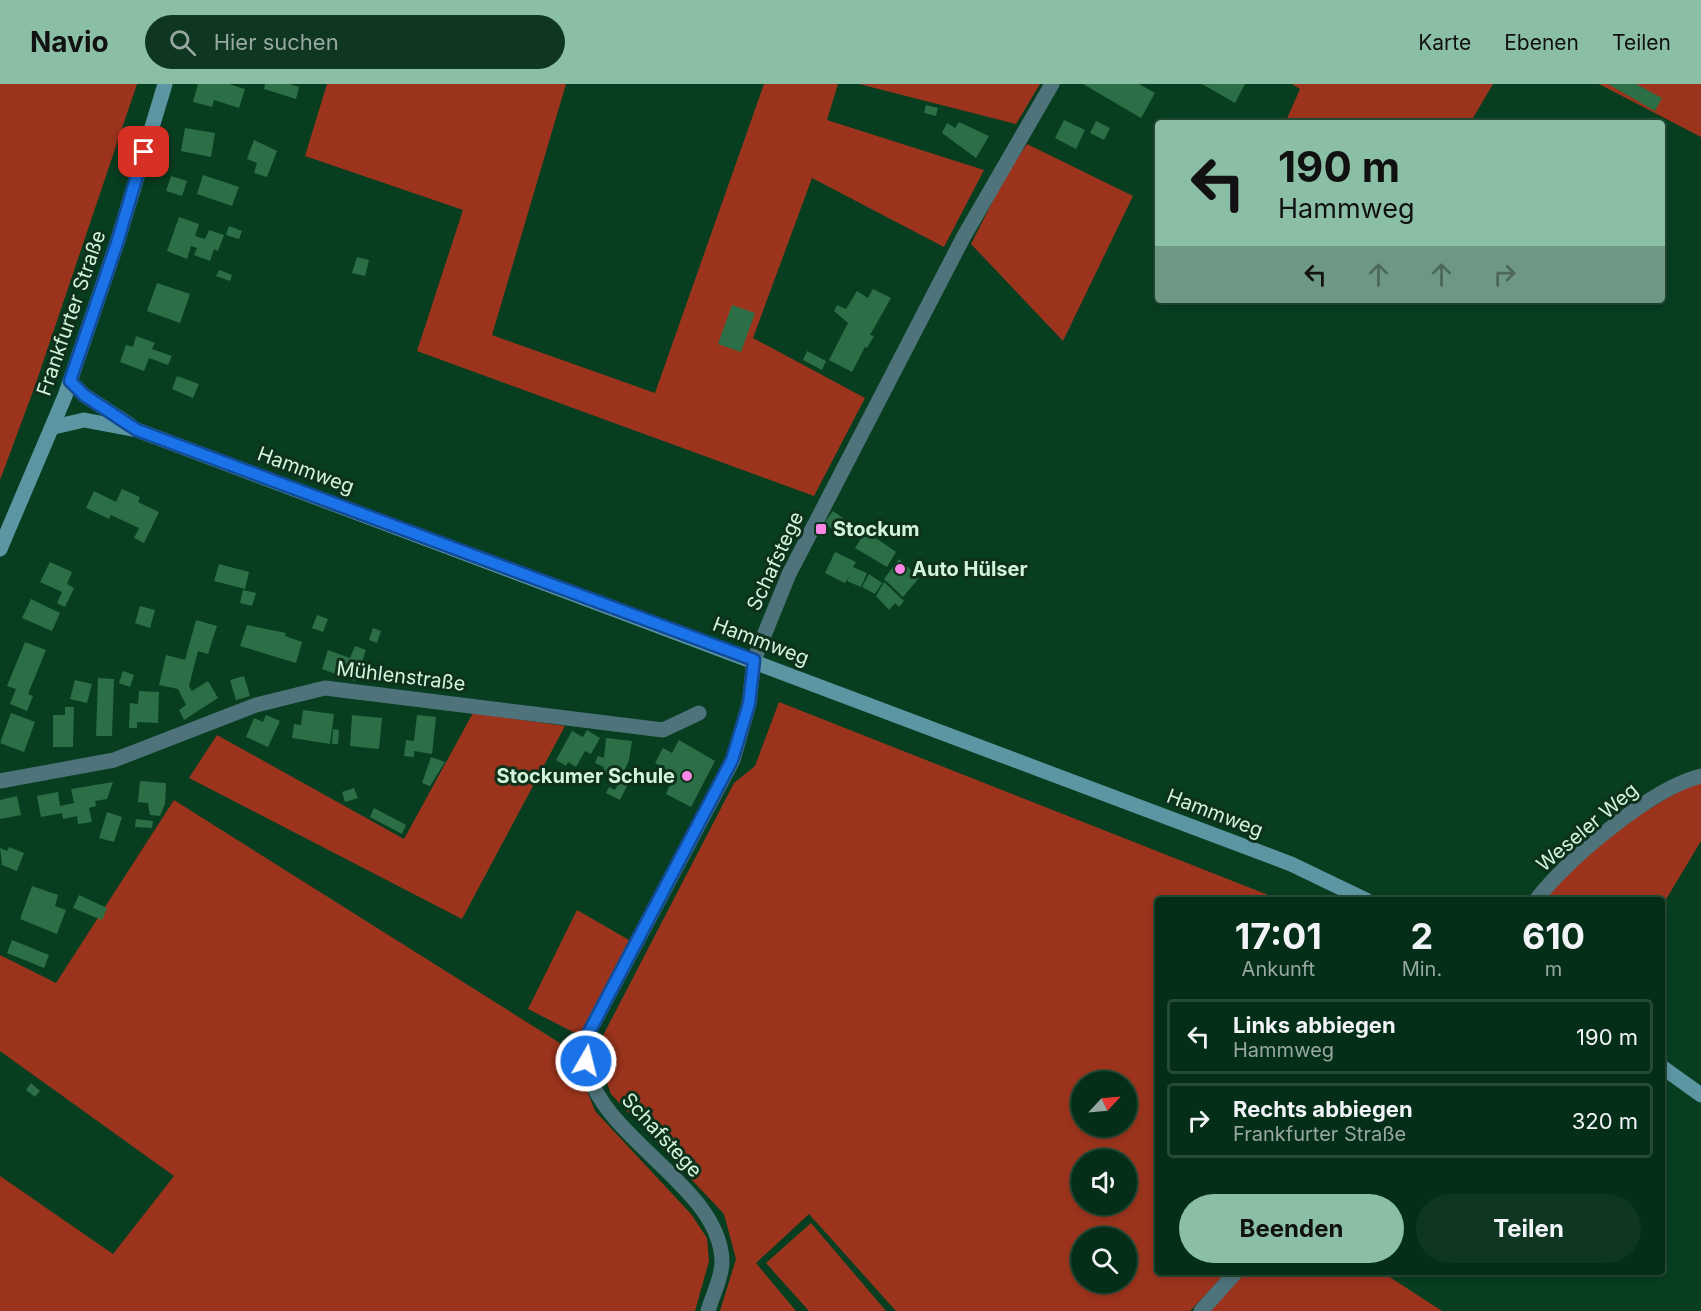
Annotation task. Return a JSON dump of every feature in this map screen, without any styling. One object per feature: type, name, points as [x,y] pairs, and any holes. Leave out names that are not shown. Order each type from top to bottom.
[{"type":"main road","name":"Frankfurter Straße","points":[[0,549],[54,427],[117,243],[165,84]]},
{"type":"main road","name":"Hammweg","points":[[70,381],[84,395],[137,430]]},
{"type":"main road","name":"Hammweg","points":[[54,427],[84,420],[137,430],[754,660],[1291,864],[1360,897]]},
{"type":"main road","points":[[1665,1069],[1701,1095]]},
{"type":"street","name":"Schafstege","points":[[708,1311],[722,1264],[717,1234],[701,1209],[598,1098],[586,1061],[588,1034],[732,760],[749,704],[754,660],[794,563],[964,236],[1052,84]]},
{"type":"street","name":"Mühlenstraße","points":[[0,781],[114,760],[255,705],[325,688],[663,730],[699,713]]},
{"type":"street","name":"Weseler Weg","points":[[1539,897],[1585,851],[1624,819],[1657,796],[1688,779],[1701,776]]},
{"type":"street","points":[[1201,1311],[1233,1275]]},
{"type":"shaded area","points":[[0,84],[137,84],[35,386],[0,480]]},
{"type":"shaded area","points":[[327,84],[566,84],[492,335],[655,393],[764,84],[838,84],[827,120],[984,170],[944,247],[812,178],[753,338],[865,398],[814,496],[417,351],[463,210],[305,156]]},
{"type":"shaded area","points":[[859,84],[1040,84],[1016,124]]},
{"type":"shaded area","points":[[1292,84],[1493,84],[1472,120],[1286,120],[1300,89]]},
{"type":"shaded area","points":[[1599,84],[1701,84],[1701,137]]},
{"type":"shaded area","points":[[1027,144],[1133,196],[1063,341],[971,244],[1005,177]]},
{"type":"shaded area","points":[[779,702],[1273,897],[1155,897],[1155,1275],[1224,1275],[1190,1311],[896,1311],[809,1214],[756,1263],[796,1311],[720,1311],[736,1259],[724,1214],[611,1094],[595,1051],[734,783],[755,766]]},
{"type":"shaded area","points":[[473,713],[565,726],[462,919],[189,778],[217,735],[404,839]]},
{"type":"shaded area","points":[[1691,784],[1701,784],[1701,841],[1665,901],[1665,897],[1545,897],[1589,853],[1626,823]]},
{"type":"shaded area","points":[[174,800],[571,1050],[595,1111],[691,1214],[707,1238],[709,1261],[695,1311],[0,1311],[0,1176],[113,1254],[174,1176],[0,1051],[0,955],[56,983]]},
{"type":"shaded area","points":[[577,910],[629,940],[581,1036],[528,1009]]},
{"type":"shaded area","points":[[811,1223],[886,1311],[809,1311],[766,1263]]},
{"type":"shaded area","points":[[1243,1275],[1387,1275],[1442,1311],[1210,1311]]},
{"type":"building","points":[[198,84],[229,84],[245,89],[239,108],[214,100],[212,107],[193,102]]},
{"type":"building","points":[[265,84],[290,84],[299,87],[296,99],[264,89]]},
{"type":"building","points":[[1083,84],[1139,84],[1155,93],[1141,118]]},
{"type":"building","points":[[1202,84],[1245,84],[1235,103]]},
{"type":"building","points":[[1608,84],[1636,84],[1662,98],[1655,111]]},
{"type":"building","points":[[926,105],[938,108],[936,116],[924,113]]},
{"type":"building","points":[[1064,120],[1085,130],[1076,149],[1055,138]]},
{"type":"building","points":[[1096,121],[1110,128],[1104,140],[1090,133]]},
{"type":"building","points":[[959,122],[989,136],[976,158],[942,133],[947,123],[955,128]]},
{"type":"building","points":[[185,128],[215,133],[211,157],[181,151]]},
{"type":"building","points":[[254,140],[277,151],[267,177],[254,173],[257,163],[247,159]]},
{"type":"building","points":[[203,175],[239,187],[232,206],[197,194]]},
{"type":"building","points":[[171,176],[187,181],[182,196],[166,191]]},
{"type":"building","points":[[179,217],[199,224],[195,236],[205,239],[209,230],[224,235],[218,251],[214,249],[210,261],[194,255],[197,248],[191,246],[187,259],[167,251]]},
{"type":"building","points":[[229,226],[242,231],[239,239],[226,235]]},
{"type":"building","points":[[357,257],[369,260],[365,276],[352,273]]},
{"type":"building","points":[[219,270],[232,275],[230,281],[216,276]]},
{"type":"building","points":[[157,283],[190,294],[180,323],[147,311]]},
{"type":"building","points":[[873,289],[891,298],[870,335],[874,336],[867,348],[865,347],[852,372],[829,360],[848,323],[834,311],[837,305],[846,309],[857,291],[868,298]]},
{"type":"building","points":[[732,305],[755,313],[741,352],[718,344]]},
{"type":"building","points":[[136,336],[155,343],[152,349],[172,356],[168,365],[149,358],[144,371],[120,362],[126,345],[133,347]]},
{"type":"building","points":[[807,351],[826,361],[822,370],[803,360]]},
{"type":"building","points":[[177,376],[199,384],[193,398],[172,389]]},
{"type":"building","points":[[122,489],[140,497],[138,502],[159,512],[144,543],[134,538],[139,528],[111,515],[109,519],[86,508],[94,491],[116,502]]},
{"type":"building","points":[[833,511],[843,518],[835,531],[824,523]]},
{"type":"building","points":[[866,531],[896,552],[887,567],[855,548]]},
{"type":"building","points":[[835,552],[856,562],[853,567],[867,573],[861,587],[847,581],[851,573],[845,583],[825,573]]},
{"type":"building","name":"Auto Hülser","points":[[899,559],[919,578],[903,597],[884,579]]},
{"type":"building","points":[[50,562],[72,572],[67,584],[74,588],[65,607],[57,603],[62,592],[40,582]]},
{"type":"building","points":[[219,564],[249,572],[245,589],[214,581]]},
{"type":"building","points":[[869,574],[882,583],[875,594],[862,587]]},
{"type":"building","points":[[884,582],[904,601],[899,607],[895,603],[889,610],[876,596]]},
{"type":"building","points":[[243,590],[256,593],[252,606],[240,603]]},
{"type":"building","points":[[31,599],[60,613],[52,631],[22,618]]},
{"type":"building","points":[[140,606],[155,610],[150,628],[135,623]]},
{"type":"building","points":[[317,615],[328,619],[323,632],[312,628]]},
{"type":"building","points":[[196,620],[217,626],[208,654],[198,651],[189,686],[192,691],[208,681],[218,698],[184,720],[179,710],[186,705],[178,689],[159,685],[166,655],[185,660]]},
{"type":"building","points":[[247,625],[286,633],[285,636],[302,642],[296,663],[240,646]]},
{"type":"building","points":[[373,628],[381,631],[377,643],[369,640]]},
{"type":"building","points":[[25,642],[46,650],[28,694],[33,696],[27,711],[10,704],[16,689],[7,686]]},
{"type":"building","points":[[355,646],[366,650],[355,681],[322,669],[328,650],[350,658]]},
{"type":"building","points":[[123,671],[134,675],[130,687],[119,683]]},
{"type":"building","points":[[244,676],[250,696],[236,700],[230,680]]},
{"type":"building","points":[[98,678],[114,679],[112,736],[96,736]]},
{"type":"building","points":[[75,680],[92,684],[87,703],[70,699]]},
{"type":"building","points":[[139,691],[159,692],[158,723],[137,722],[137,728],[129,728],[130,703],[138,704]]},
{"type":"building","points":[[65,707],[74,707],[73,747],[53,747],[53,715],[65,715]]},
{"type":"building","points":[[303,710],[334,714],[330,744],[292,738],[294,724],[301,725]]},
{"type":"building","points":[[11,713],[35,722],[24,752],[0,743]]},
{"type":"building","points":[[266,715],[280,721],[268,747],[246,737],[254,718],[263,722]]},
{"type":"building","points":[[352,715],[382,718],[379,749],[350,746]]},
{"type":"building","points":[[417,715],[436,717],[432,754],[414,751],[414,757],[404,756],[406,740],[414,741]]},
{"type":"building","points":[[333,729],[339,730],[338,744],[332,744]]},
{"type":"building","points":[[587,730],[600,738],[591,754],[585,751],[576,767],[568,762],[566,766],[556,760],[572,731],[583,737]]},
{"type":"building","points":[[606,738],[632,741],[629,760],[622,776],[603,772],[604,767],[595,763],[598,756],[604,758]]},
{"type":"building","name":"Stockumer Schule","points":[[679,740],[715,761],[691,807],[666,794],[673,778],[663,773],[665,768],[655,763],[663,748],[672,753]]},
{"type":"building","points":[[431,757],[445,762],[430,786],[422,783]]},
{"type":"building","points":[[620,780],[628,784],[620,800],[606,793],[609,787],[615,790]]},
{"type":"building","points":[[140,781],[166,783],[165,804],[160,816],[150,815],[148,803],[138,802]]},
{"type":"building","points":[[113,782],[107,799],[95,801],[96,806],[89,808],[92,822],[78,824],[77,816],[63,819],[62,813],[41,817],[37,796],[58,792],[60,806],[74,803],[71,789]]},
{"type":"building","points":[[354,788],[358,798],[345,802],[342,792]]},
{"type":"building","points":[[17,796],[21,815],[0,819],[0,800]]},
{"type":"building","points":[[374,808],[406,825],[402,834],[370,817]]},
{"type":"building","points":[[107,812],[122,817],[114,842],[99,838]]},
{"type":"building","points":[[136,819],[153,821],[152,828],[135,827]]},
{"type":"building","points":[[9,847],[24,853],[17,871],[2,865],[0,848],[7,851]]},
{"type":"building","points":[[32,886],[58,895],[55,906],[66,910],[57,934],[20,919]]},
{"type":"building","points":[[79,895],[107,908],[102,920],[73,908]]},
{"type":"building","points":[[12,940],[49,955],[44,968],[7,953]]},
{"type":"building","points":[[31,1083],[40,1091],[35,1097],[26,1090]]},
{"type":"place","name":"Stockum","points":[[821,529]]},
{"type":"place","name":"Auto Hülser","points":[[900,569]]},
{"type":"place","name":"Stockumer Schule","points":[[687,776]]},
{"type":"route","points":[[144,152],[117,243],[70,381],[84,395],[137,430],[754,660],[749,704],[732,760],[600,1016],[588,1034],[586,1061]]}]
